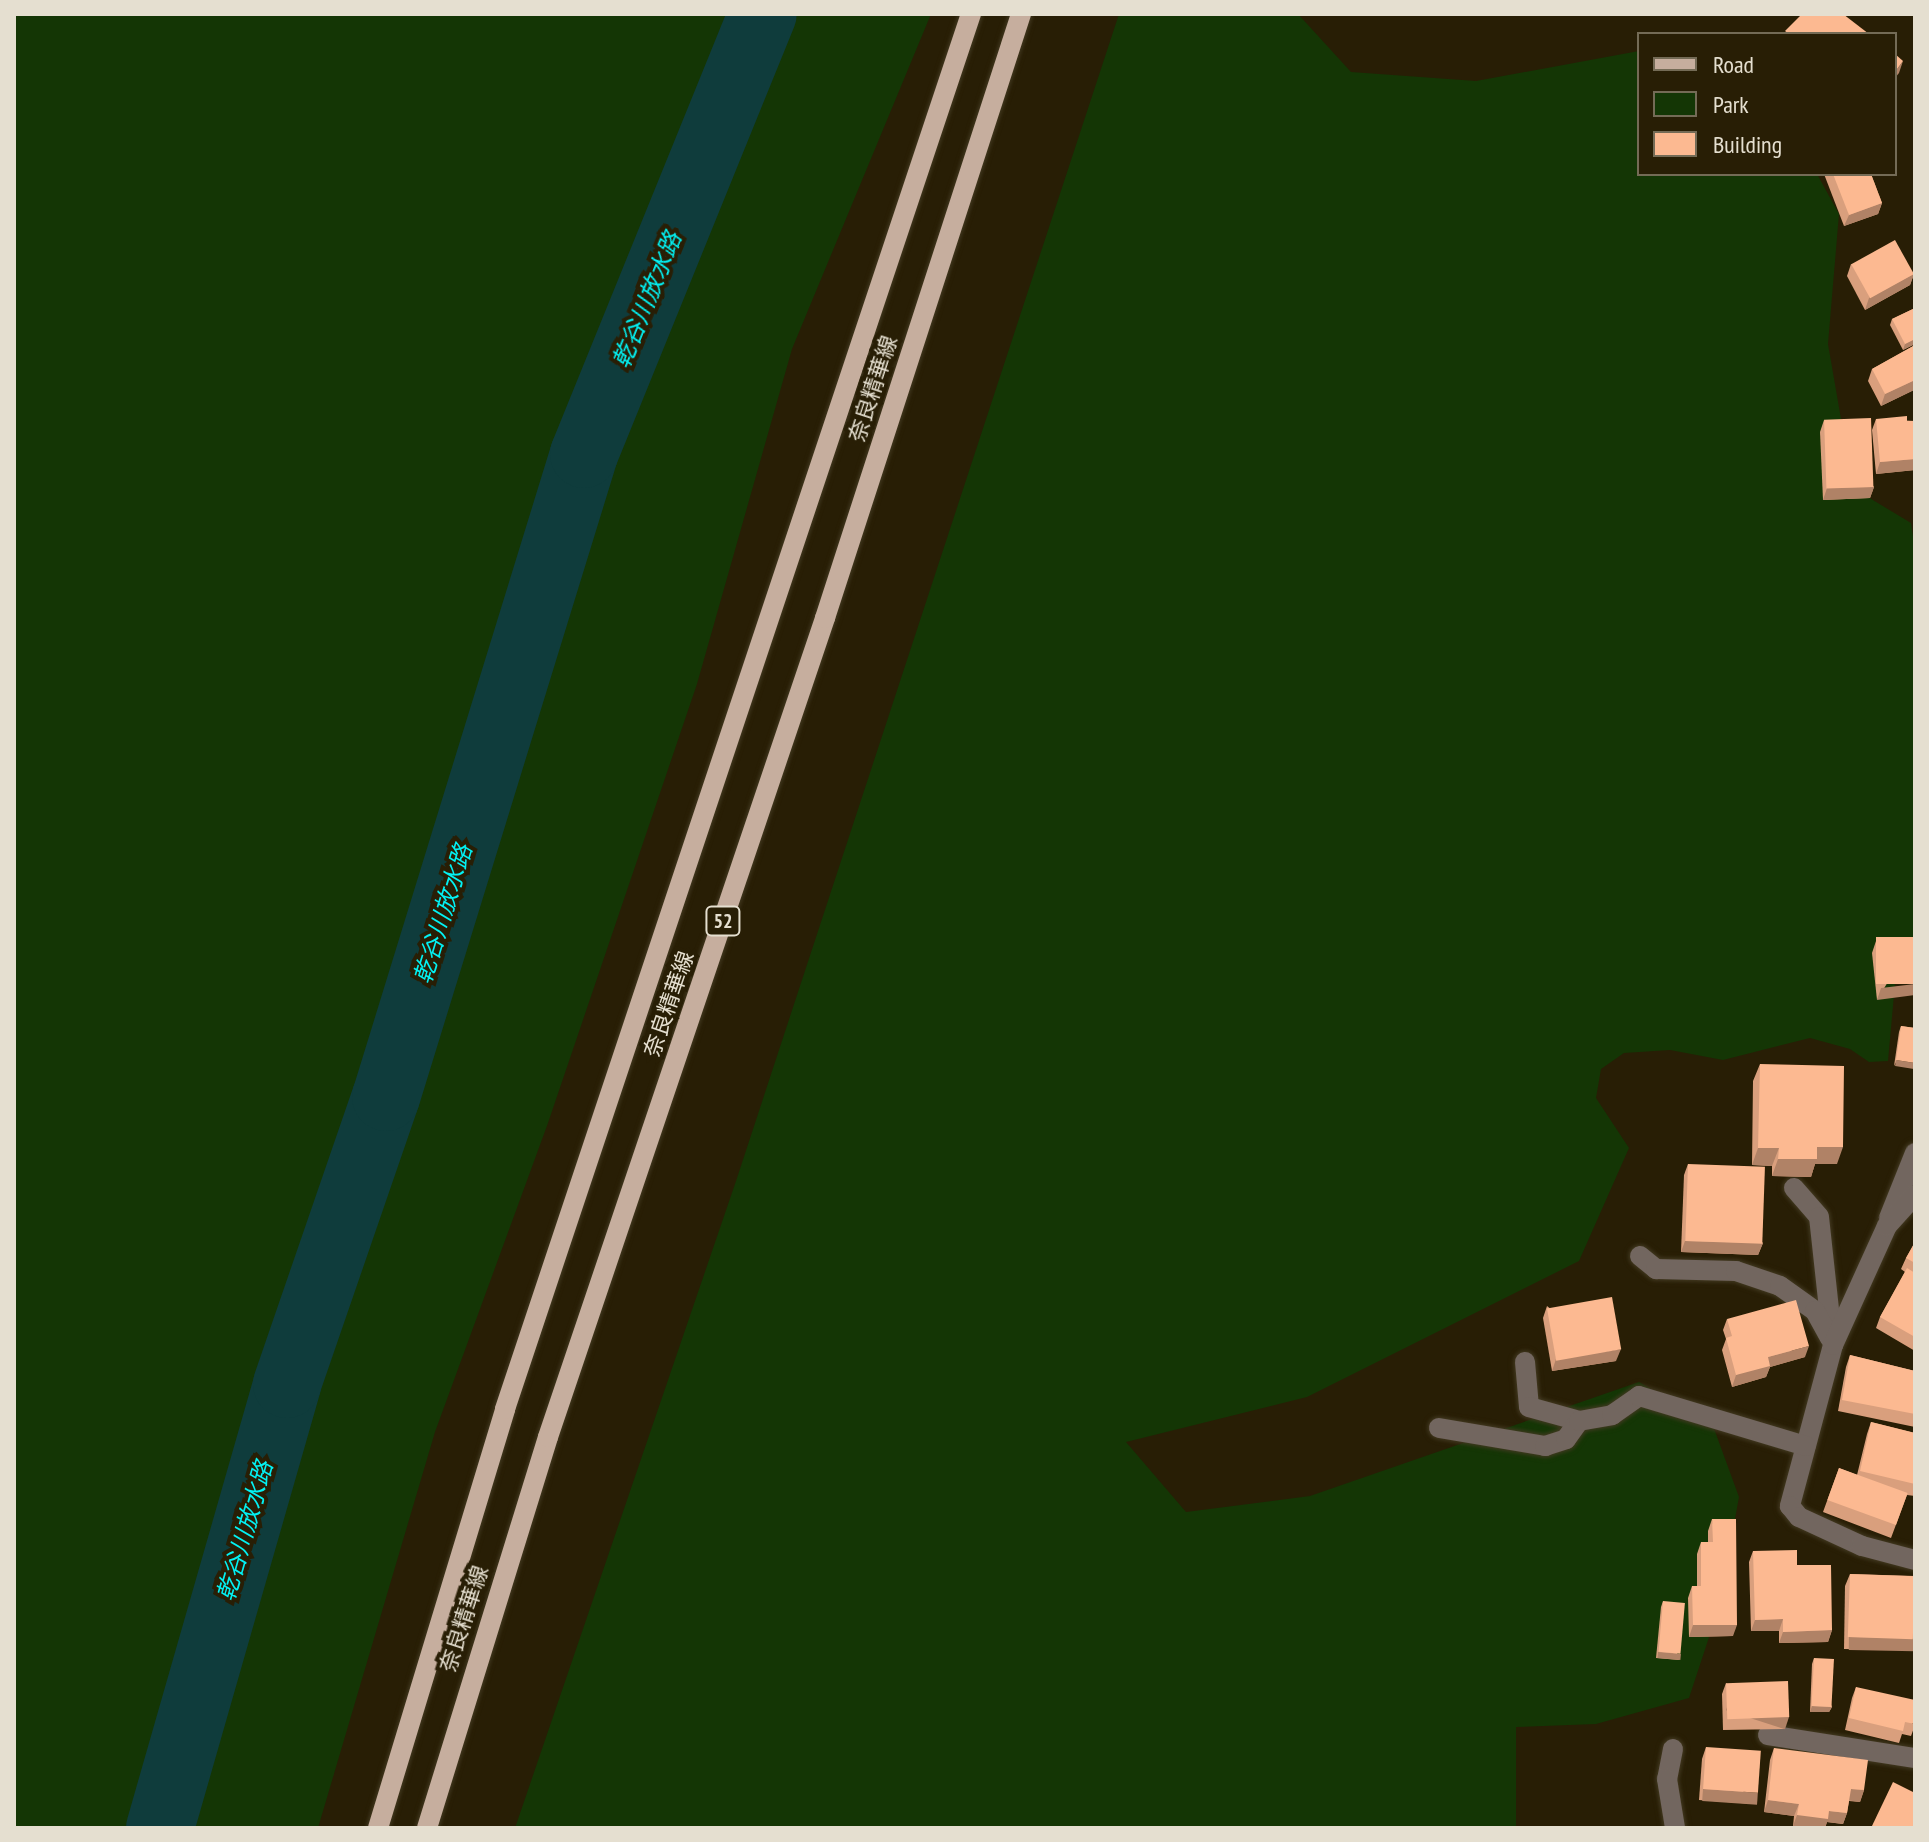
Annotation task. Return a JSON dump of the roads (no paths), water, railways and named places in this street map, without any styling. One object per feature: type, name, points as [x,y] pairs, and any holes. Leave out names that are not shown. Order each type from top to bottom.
[{"type":"main road","name":"奈良精華線","points":[[378,1828],[505,1409],[971,14]]},
{"type":"main road","name":"奈良精華線","points":[[427,1828],[543,1451],[825,618],[1021,14]]},
{"type":"street","points":[[1915,1153],[1887,1226],[1833,1345],[1790,1506],[1799,1517],[1862,1546],[1915,1560]]},
{"type":"street","points":[[1794,1188],[1819,1217],[1833,1345]]},
{"type":"street","points":[[1887,1226],[1915,1195]]},
{"type":"street","points":[[1640,1256],[1656,1269],[1736,1271],[1780,1286],[1815,1311],[1833,1345]]},
{"type":"street","points":[[1525,1362],[1529,1407],[1579,1421],[1612,1415],[1639,1396],[1806,1446]]},
{"type":"street","points":[[1439,1428],[1545,1446],[1566,1439],[1579,1421]]},
{"type":"street","points":[[1768,1735],[1915,1758]]},
{"type":"street","points":[[1673,1749],[1667,1779],[1675,1828]]},
{"type":"waterway","name":"乾谷川放水路","points":[[160,1828],[287,1384],[386,1097],[584,454],[763,14]]}]
